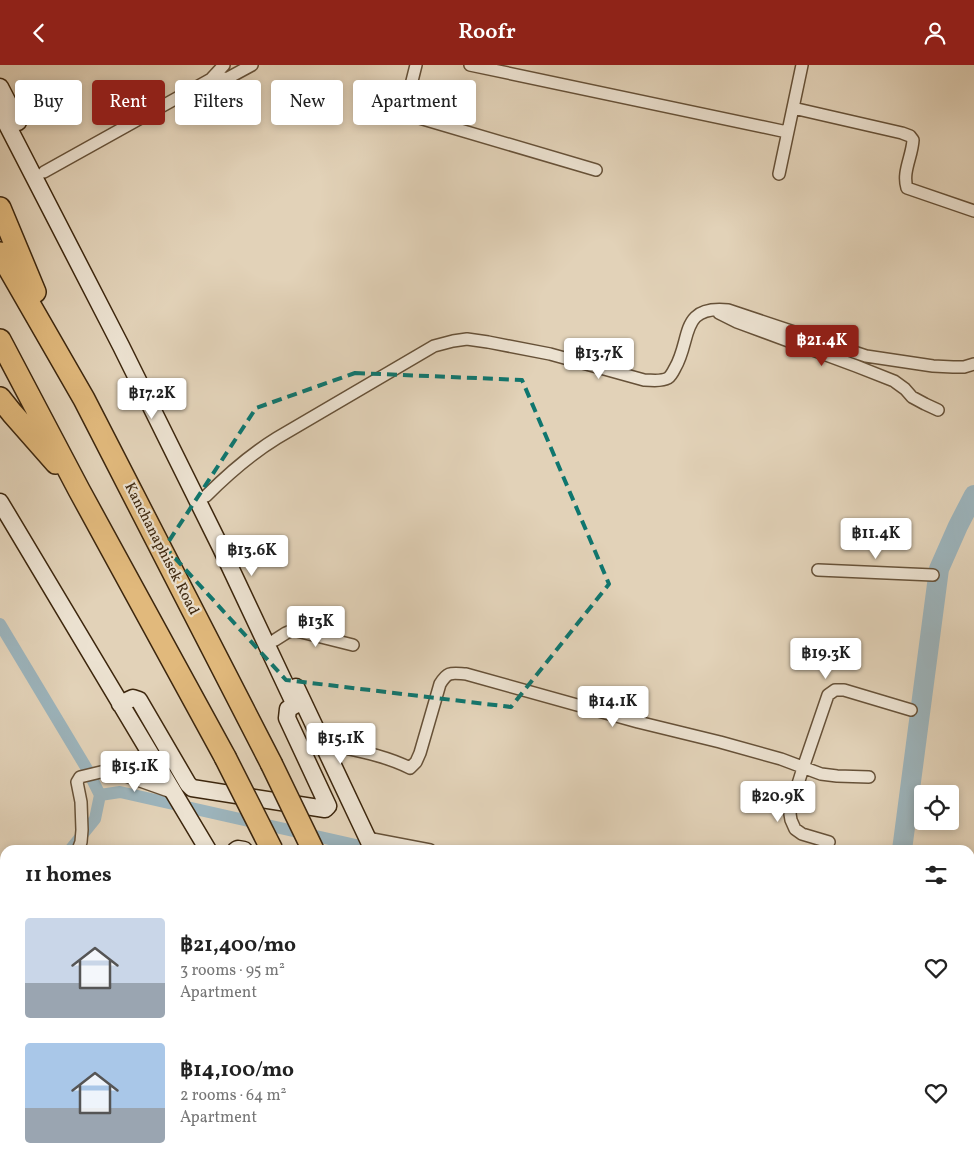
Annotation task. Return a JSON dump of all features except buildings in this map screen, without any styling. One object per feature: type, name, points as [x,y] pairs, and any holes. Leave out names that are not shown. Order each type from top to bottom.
[{"type":"highway","points":[[0,208],[84,399]]},
{"type":"highway","name":"Kanchanaphisek Road","points":[[0,253],[84,399],[271,763],[311,845]]},
{"type":"highway","points":[[0,340],[79,490],[226,757],[270,845]]},
{"type":"highway","points":[[0,397],[79,490]]},
{"type":"main road","points":[[0,87],[206,496],[322,743],[366,844]]},
{"type":"main road","points":[[0,111],[134,371],[221,548],[295,705],[366,844]]},
{"type":"main road","points":[[0,502],[205,845]]},
{"type":"main road","points":[[120,703],[133,698],[139,700],[192,788],[325,809],[328,806],[287,718],[288,709],[295,705]]},
{"type":"street","points":[[44,173],[211,79],[224,65]]},
{"type":"street","points":[[211,79],[228,78],[252,65]]},
{"type":"street","points":[[416,65],[406,105],[410,114],[596,170]]},
{"type":"street","points":[[470,65],[788,132]]},
{"type":"street","points":[[779,174],[802,65]]},
{"type":"street","points":[[793,107],[910,136],[913,141],[905,173],[907,188],[974,211]]},
{"type":"street","points":[[206,496],[257,450],[434,346],[467,339],[488,341],[550,354],[644,380],[656,381],[669,377],[678,363],[690,325],[695,317],[703,311],[711,309],[728,310],[894,381],[912,397],[938,411]]},
{"type":"street","points":[[793,337],[866,356],[924,365],[964,367],[974,364]]},
{"type":"street","points":[[818,570],[933,575]]},
{"type":"street","points":[[275,641],[293,630],[353,645]]},
{"type":"street","points":[[322,743],[360,751],[410,768],[416,762],[420,753],[440,684],[445,675],[459,673],[638,722],[720,742],[822,773],[837,776],[869,777]]},
{"type":"street","points":[[830,842],[802,834],[795,829],[791,820],[791,806],[828,695],[835,690],[844,690],[911,710]]},
{"type":"street","points":[[80,845],[82,830],[78,778],[110,770],[174,794]]},
{"type":"highlighted area","points":[[355,373],[522,380],[609,584],[511,707],[286,680],[165,547],[256,408]]},
{"type":"waterway","points":[[903,845],[939,569],[974,495]]},
{"type":"waterway","points":[[0,624],[87,769],[100,795]]},
{"type":"waterway","points":[[74,845],[95,819],[100,795],[120,792],[356,845]]}]
